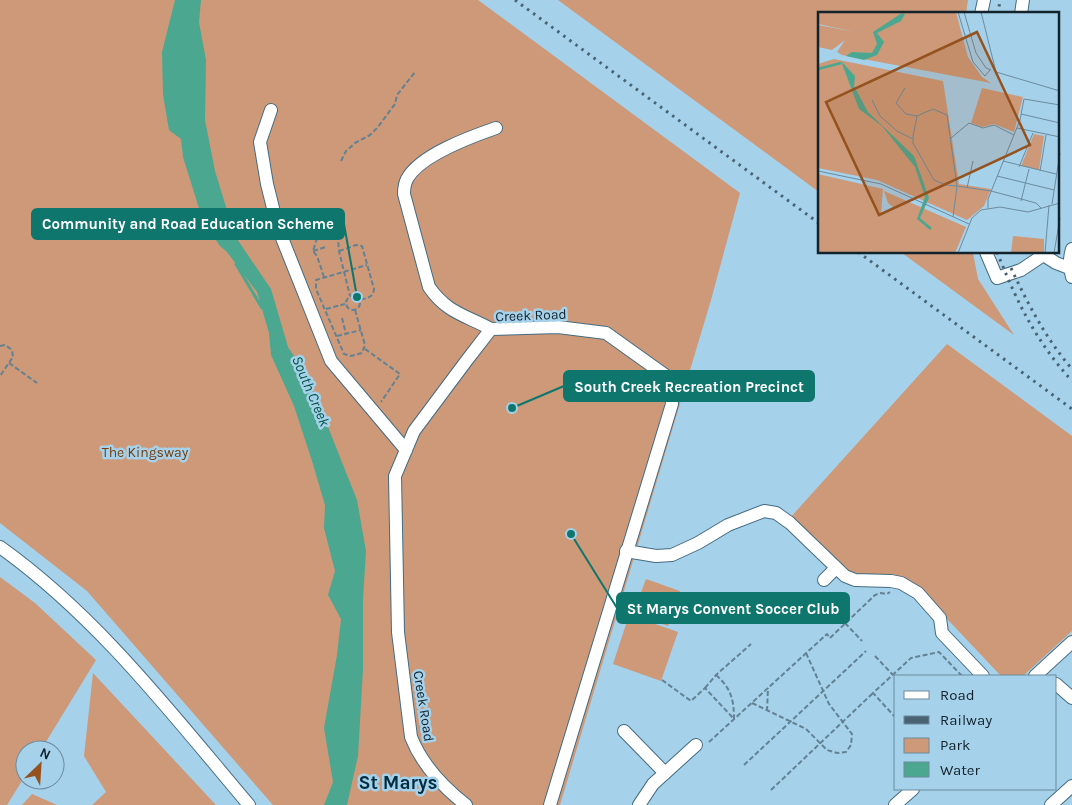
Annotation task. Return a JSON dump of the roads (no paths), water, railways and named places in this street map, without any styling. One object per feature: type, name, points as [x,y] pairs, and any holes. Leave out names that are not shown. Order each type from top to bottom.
[{"type":"street","points":[[271,110],[260,142],[267,184],[278,228],[331,361],[406,450]]},
{"type":"street","points":[[491,329],[448,308],[429,287],[404,194],[406,180],[418,166],[465,139],[496,128]]},
{"type":"street","points":[[1071,273],[1069,258],[1072,249]]},
{"type":"street","points":[[987,254],[997,278],[1021,270],[1041,254],[1071,273]]},
{"type":"street","name":"Creek Road","points":[[466,805],[440,782],[429,769],[416,751],[411,737],[398,632],[395,476],[414,432],[491,329],[558,327],[606,333],[669,378],[672,404],[550,805]]},
{"type":"street","points":[[626,551],[656,556],[672,555],[698,544],[728,525],[764,511],[776,513],[790,523],[845,576],[855,580],[893,581],[910,587],[926,600],[940,618],[942,633],[982,675]]},
{"type":"street","points":[[0,547],[53,589],[93,626],[150,689],[249,805]]},
{"type":"street","points":[[824,580],[836,569]]},
{"type":"street","points":[[1041,674],[1072,642]]},
{"type":"street","points":[[1057,685],[1072,698]]},
{"type":"street","points":[[624,731],[665,773]]},
{"type":"street","points":[[639,805],[653,784],[696,745]]},
{"type":"street","points":[[1051,805],[1072,786]]},
{"type":"street","points":[[895,805],[912,790]]},
{"type":"water","points":[[175,0],[201,0],[199,22],[206,60],[205,120],[215,171],[235,236],[271,289],[288,347],[309,379],[357,500],[366,551],[363,599],[363,669],[358,756],[347,805],[324,805],[333,782],[324,728],[337,655],[341,619],[328,595],[335,571],[324,528],[325,505],[294,406],[271,355],[269,333],[257,292],[227,252],[220,246],[203,221],[183,157],[181,139],[169,130],[163,95],[162,52]]},
{"type":"waterway","name":"South Creek","points":[[236,264],[262,308]]},
{"type":"railway","points":[[515,0],[818,223]]},
{"type":"railway","points":[[998,12],[1000,0]]},
{"type":"railway","points":[[861,254],[1072,409]]},
{"type":"railway","points":[[998,254],[1028,320],[1047,351],[1072,381]]},
{"type":"railway","points":[[1011,268],[1038,321],[1072,369]]},
{"type":"place","name":"Community and Road Education Scheme","points":[[357,297]]},
{"type":"place","name":"South Creek Recreation Precinct","points":[[512,408]]},
{"type":"place","name":"St Marys Convent Soccer Club","points":[[571,534]]},
{"type":"district","name":"St Marys","points":[[398,782]]},
{"type":"park label","name":"The Kingsway","points":[[145,452]]}]
